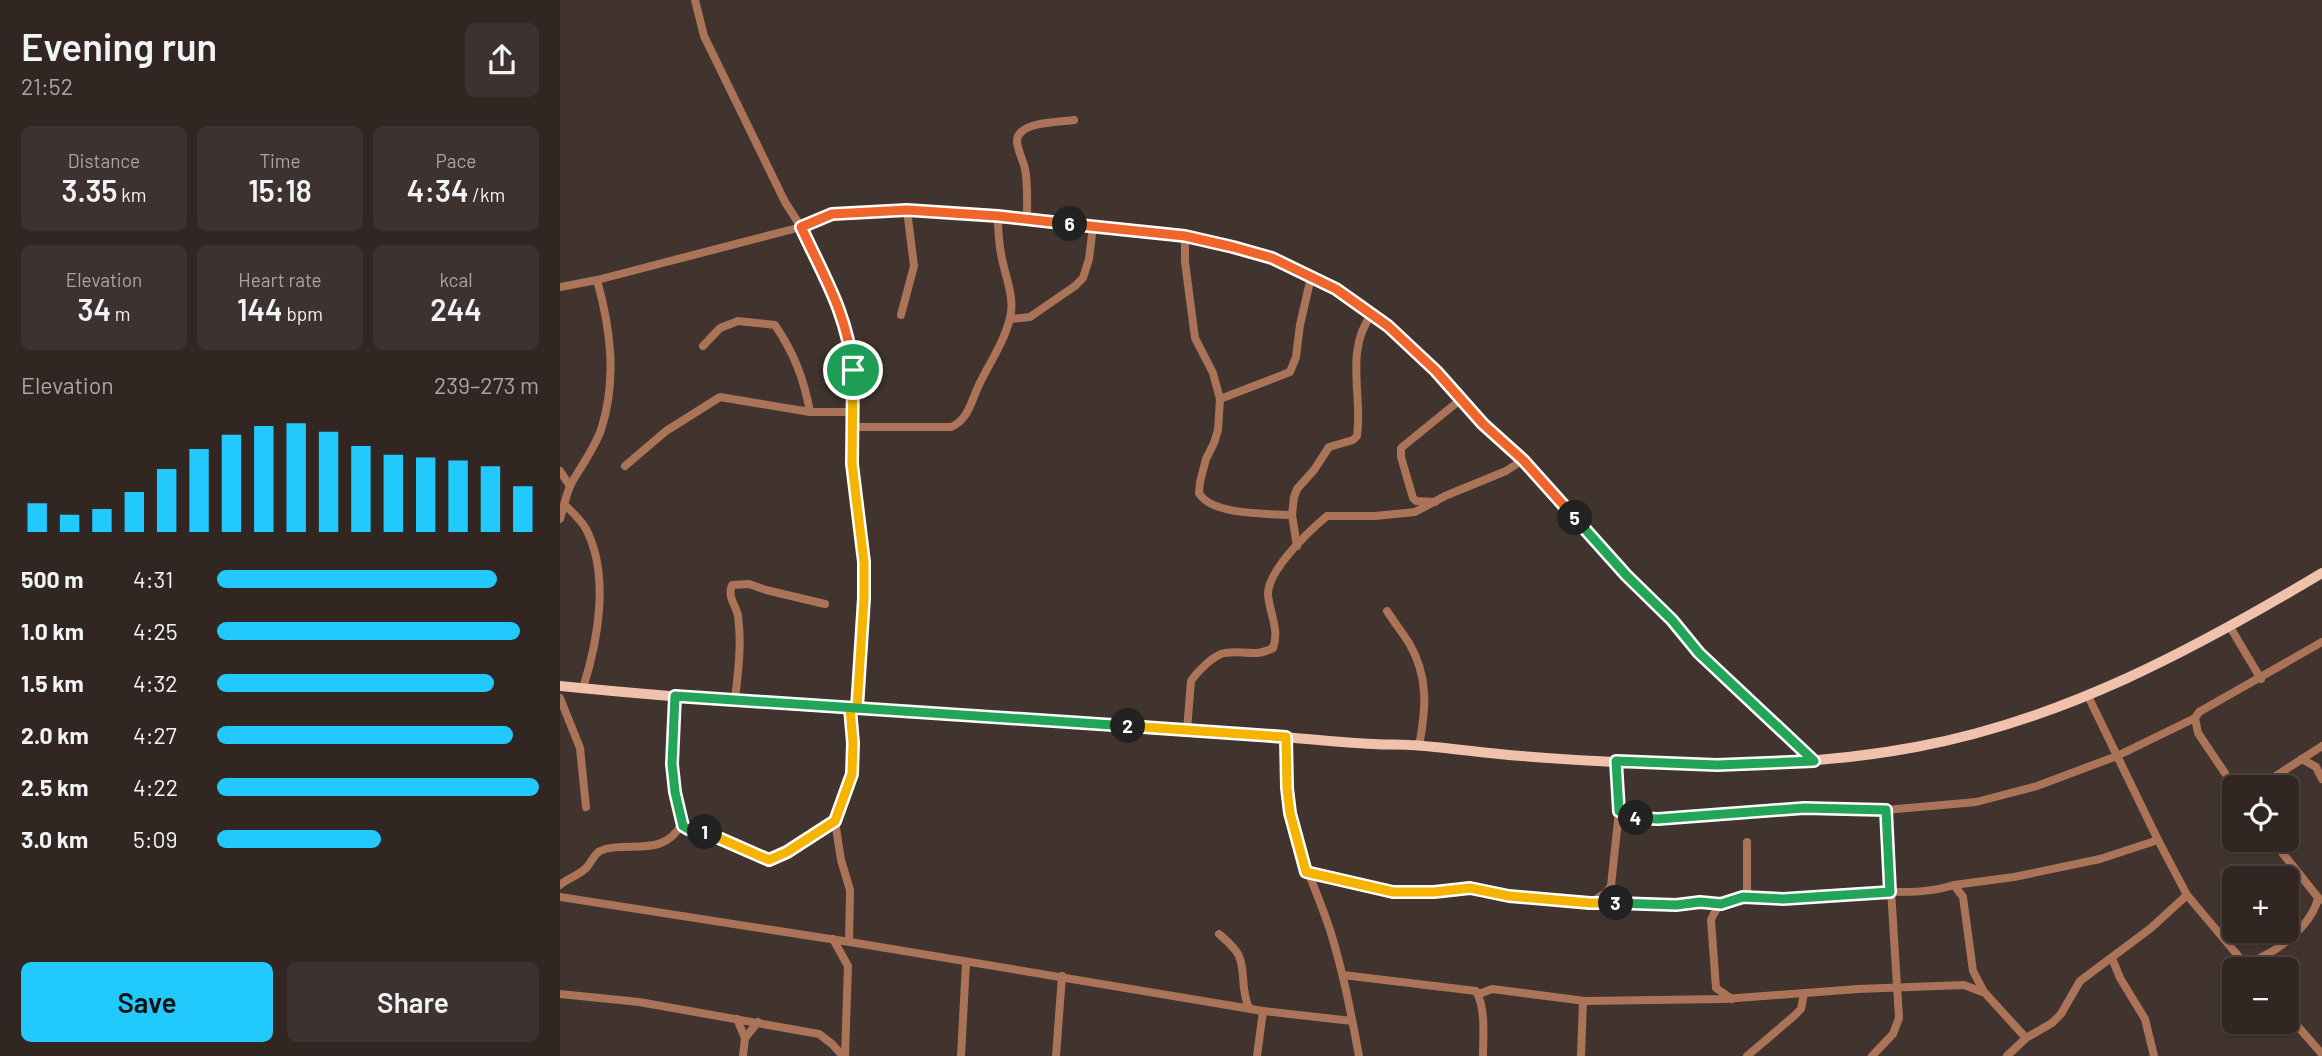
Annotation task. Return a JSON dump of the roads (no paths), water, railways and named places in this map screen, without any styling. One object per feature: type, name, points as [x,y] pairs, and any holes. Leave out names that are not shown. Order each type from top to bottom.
[{"type":"main road","points":[[560,686],[1616,761],[1717,765],[1814,761],[1913,748],[1956,738],[2006,725],[2088,696],[2165,662],[2322,573]]},
{"type":"street","points":[[695,0],[704,36],[785,202],[830,284],[850,344],[854,412],[852,464],[864,562],[864,598],[854,708],[852,774],[835,821],[841,860],[850,890],[849,942]]},
{"type":"street","points":[[1027,219],[1026,176],[1017,137],[1035,124],[1074,120]]},
{"type":"street","points":[[901,315],[914,266],[907,210]]},
{"type":"street","points":[[560,287],[597,280],[801,227],[832,214],[907,210],[998,216],[1185,236],[1272,258],[1336,289],[1372,314],[1436,371],[1483,424],[1523,460],[1626,575],[1672,620],[1699,653],[1814,761]]},
{"type":"street","points":[[853,427],[956,425],[967,414],[1010,319],[1011,297],[1001,257],[998,216]]},
{"type":"street","points":[[1010,319],[1030,317],[1083,278],[1089,259],[1093,226]]},
{"type":"street","points":[[1185,236],[1185,262],[1195,338],[1213,373],[1220,399],[1218,430],[1200,482],[1199,494],[1207,503],[1232,510],[1292,515]]},
{"type":"street","points":[[1220,399],[1290,372],[1296,358],[1311,277]]},
{"type":"street","points":[[560,519],[570,486],[600,431],[609,397],[611,351],[606,311],[597,280]]},
{"type":"street","points":[[1297,546],[1292,515],[1297,489],[1314,470],[1327,449],[1357,436],[1357,351],[1365,323],[1372,314]]},
{"type":"street","points":[[703,346],[720,328],[738,321],[775,326],[796,361],[806,386],[810,412]]},
{"type":"street","points":[[625,466],[666,431],[715,399],[736,398],[767,407],[810,412],[854,412]]},
{"type":"street","points":[[1435,502],[1416,501],[1413,498],[1401,457],[1401,448],[1460,400]]},
{"type":"street","points":[[1188,730],[1191,681],[1196,674],[1224,653],[1255,654],[1273,648],[1276,634],[1268,593],[1270,584],[1297,546],[1327,516],[1406,514],[1506,471],[1523,460]]},
{"type":"street","points":[[560,471],[570,486]]},
{"type":"street","points":[[565,505],[585,527],[598,568],[597,621],[590,668],[583,688]]},
{"type":"street","points":[[735,700],[739,633],[737,611],[730,593],[732,585],[749,584],[825,604]]},
{"type":"street","points":[[1387,611],[1409,643],[1420,669],[1426,701],[1419,746]]},
{"type":"street","points":[[2230,627],[2261,679]]},
{"type":"street","points":[[1619,811],[1637,818],[1658,819],[1804,808],[1886,810],[2002,797],[2117,756],[2195,718],[2199,712],[2322,642]]},
{"type":"street","points":[[560,885],[588,866],[596,853],[606,848],[653,846],[671,835],[682,823],[672,764],[675,696]]},
{"type":"street","points":[[2088,696],[2187,895],[2239,957]]},
{"type":"street","points":[[560,698],[580,748],[586,807]]},
{"type":"street","points":[[2195,718],[2198,733],[2226,775]]},
{"type":"street","points":[[1286,737],[1290,813],[1306,872],[1329,928],[1343,975],[1359,1056]]},
{"type":"street","points":[[2277,775],[2319,748]]},
{"type":"street","points":[[2316,767],[2319,748]]},
{"type":"street","points":[[2302,759],[2316,767],[2322,779]]},
{"type":"street","points":[[1590,903],[1606,893],[1611,886],[1619,811],[1616,761]]},
{"type":"street","points":[[1872,1056],[1897,1027],[1899,1018],[1886,810]]},
{"type":"street","points":[[682,823],[688,829],[716,835],[769,860],[787,852],[835,821]]},
{"type":"street","points":[[1306,872],[1393,892],[1434,892],[1470,888],[1509,896],[1590,903],[1721,904],[1743,897],[1783,899],[1914,893],[2014,877],[2100,859],[2158,840]]},
{"type":"street","points":[[1743,897],[1748,888],[1747,842]]},
{"type":"street","points":[[2282,852],[2318,897]]},
{"type":"street","points":[[2259,957],[2293,935],[2313,913],[2322,884]]},
{"type":"street","points":[[1954,885],[1963,897],[1973,971],[1985,993],[2026,1038]]},
{"type":"street","points":[[2007,1056],[2026,1038],[2052,1023],[2061,1014],[2080,981],[2151,928],[2187,895]]},
{"type":"street","points":[[560,897],[1062,976],[1263,1011],[1352,1021]]},
{"type":"street","points":[[1721,904],[1714,911],[1712,920],[1716,988],[1732,999]]},
{"type":"street","points":[[1219,934],[1240,957],[1242,992],[1249,1008]]},
{"type":"street","points":[[832,939],[848,966],[844,1056]]},
{"type":"street","points":[[2112,958],[2120,978],[2145,1019],[2153,1053],[2145,1056]]},
{"type":"street","points":[[961,1056],[966,963]]},
{"type":"street","points":[[1964,985],[1973,971]]},
{"type":"street","points":[[1343,975],[1455,987],[1479,994]]},
{"type":"street","points":[[1056,1056],[1062,976]]},
{"type":"street","points":[[1479,994],[1492,989],[1507,989],[1529,995],[1583,1001],[1732,999],[1964,985],[1985,993]]},
{"type":"street","points":[[560,993],[639,1002],[819,1034],[844,1056]]},
{"type":"street","points":[[1479,994],[1483,1056]]},
{"type":"street","points":[[1747,1056],[1801,1009],[1804,994]]},
{"type":"street","points":[[1571,1000],[1582,1019]]},
{"type":"street","points":[[1581,1056],[1583,1001]]},
{"type":"street","points":[[1257,1056],[1263,1011]]},
{"type":"street","points":[[737,1019],[746,1038]]},
{"type":"street","points":[[743,1056],[746,1038],[758,1022]]},
{"type":"street","points":[[2299,1028],[2322,1054]]}]
